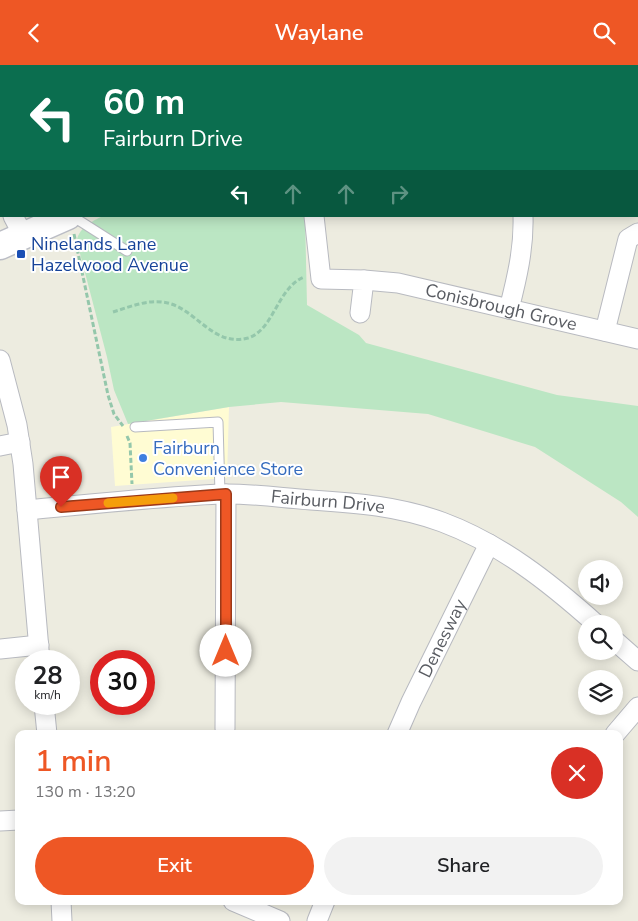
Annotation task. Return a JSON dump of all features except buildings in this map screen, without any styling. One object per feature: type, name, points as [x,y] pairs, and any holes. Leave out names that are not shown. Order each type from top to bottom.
[{"type":"street","points":[[314,217],[321,276]]},
{"type":"street","points":[[509,309],[520,267],[524,231],[523,217]]},
{"type":"street","points":[[0,247],[18,226],[71,219]]},
{"type":"street","points":[[604,331],[628,239],[638,233]]},
{"type":"street","name":"Conisbrough Grove","points":[[321,276],[398,283],[638,339]]},
{"type":"street","points":[[360,313],[364,280]]},
{"type":"street","points":[[0,361],[20,442],[40,650]]},
{"type":"street","points":[[0,447],[20,442]]},
{"type":"street","points":[[223,494],[226,729]]},
{"type":"street","name":"Fairburn Drive","points":[[27,510],[223,494],[368,504],[394,508],[442,523],[506,553],[540,576],[586,615]]},
{"type":"street","name":"Denesway","points":[[400,730],[411,702],[489,544]]},
{"type":"street","points":[[623,647],[638,661]]},
{"type":"street","points":[[0,649],[15,650]]},
{"type":"street","points":[[618,730],[638,707]]},
{"type":"street","points":[[45,715],[47,730]]},
{"type":"street","points":[[0,821],[15,820]]},
{"type":"street","points":[[62,905],[62,921]]},
{"type":"street","points":[[242,905],[280,921]]},
{"type":"street","points":[[317,921],[323,905]]},
{"type":"lane","points":[[71,219],[127,251]]},
{"type":"lane","points":[[134,427],[218,422],[223,494]]},
{"type":"path","points":[[71,219],[108,395],[114,414],[122,424],[130,443],[133,501]]},
{"type":"path","points":[[113,312],[148,302],[172,304],[182,309],[212,333],[234,339],[243,339],[258,333],[295,281],[311,274],[321,276]]},
{"type":"shaded area","points":[[229,407],[227,478],[115,486],[111,427]]},
{"type":"green space","points":[[101,217],[305,217],[307,305],[359,335],[366,343],[557,395],[638,406],[638,517],[621,502],[535,447],[428,414],[281,402],[229,407],[128,424],[114,390],[77,242],[82,229]]},
{"type":"slow traffic","points":[[108,503],[173,498]]},
{"type":"place","name":"Ninelands Lane Hazelwood Avenue","points":[[21,254]]},
{"type":"place","name":"Fairburn Convenience Store","points":[[143,458]]},
{"type":"route","points":[[61,507],[226,494],[226,651]]}]
